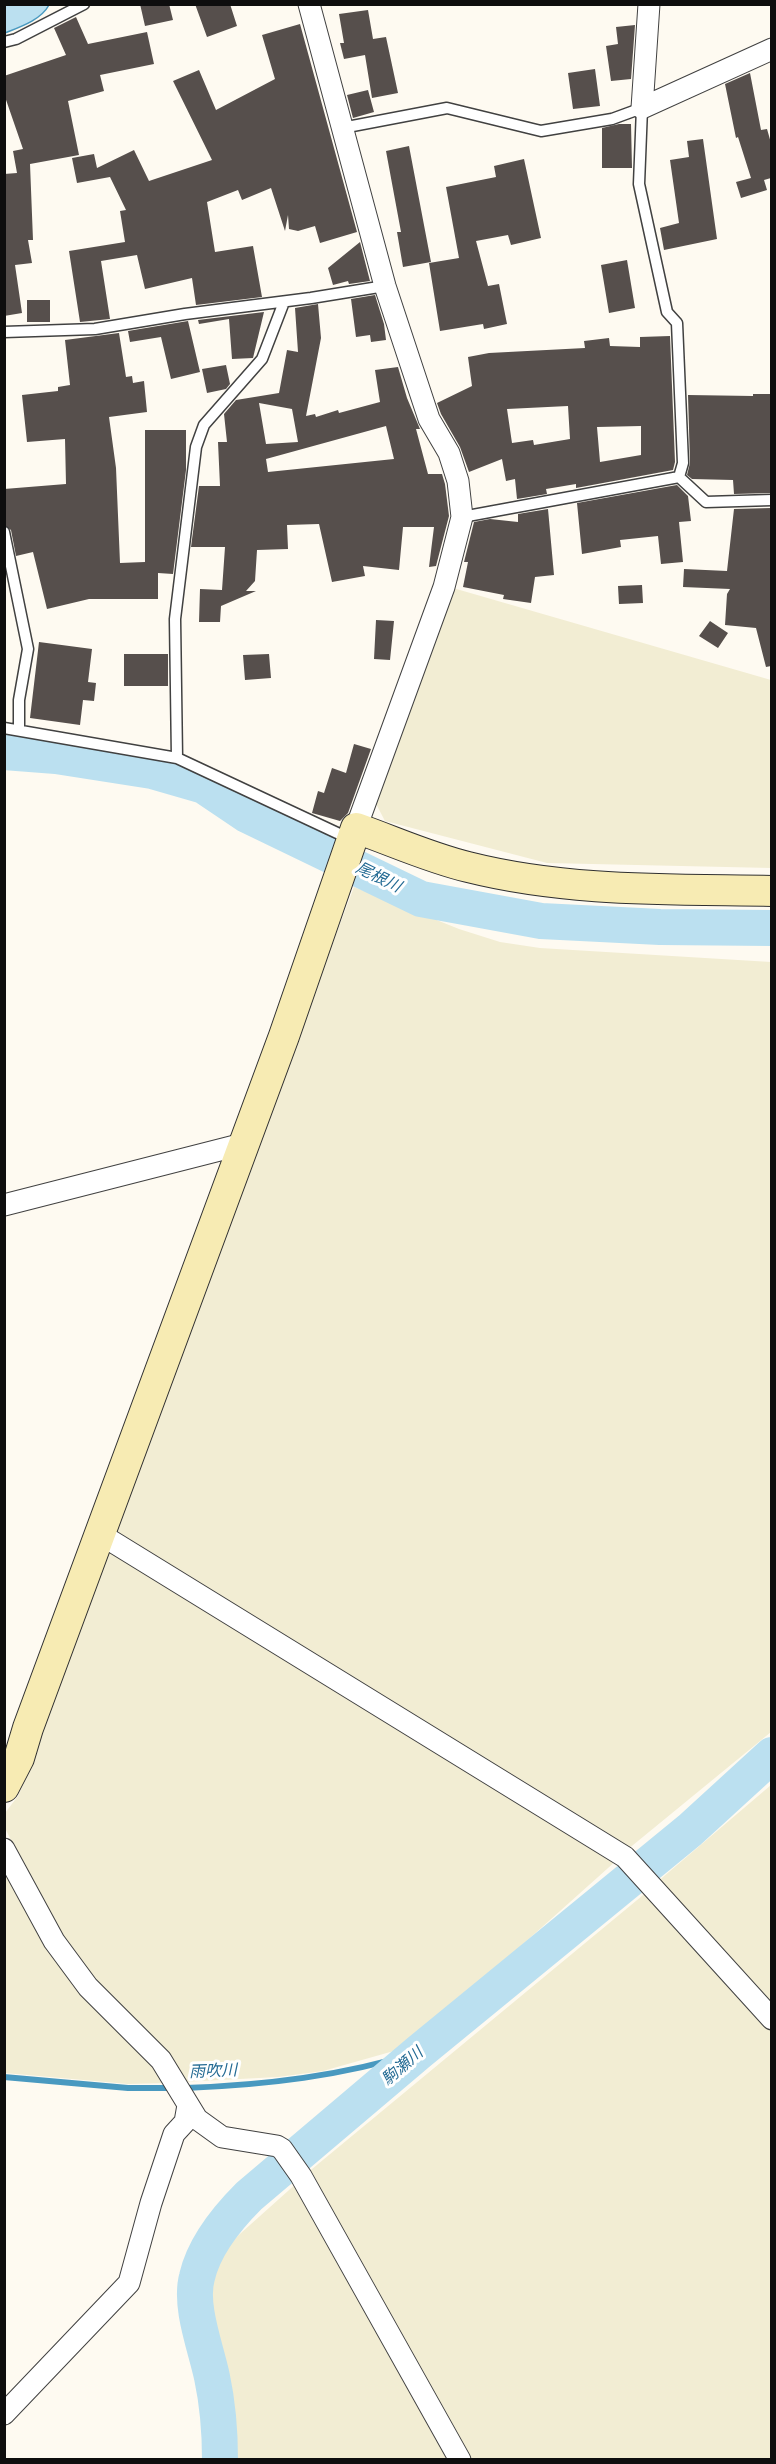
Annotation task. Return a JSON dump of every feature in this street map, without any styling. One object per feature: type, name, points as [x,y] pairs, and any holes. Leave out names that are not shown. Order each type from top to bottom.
[{"type":"street","points":[[4,1787],[20,1758],[28,1728],[340,876],[444,587],[455,553],[462,517],[458,481],[452,462],[429,419],[385,286],[309,4]]},
{"type":"street","points":[[649,4],[642,108],[771,49]]},
{"type":"street","points":[[353,839],[467,867],[551,883],[624,888],[771,891]]},
{"type":"street","points":[[4,1205],[243,1143]]},
{"type":"street","points":[[100,1534],[625,1857],[771,2019]]},
{"type":"street","points":[[4,1849],[54,1941],[88,1987],[160,2060],[197,2119],[222,2137],[277,2146],[287,2156],[301,2176],[460,2460]]},
{"type":"street","points":[[4,2414],[129,2283],[174,2134],[186,2122],[182,2094]]},
{"type":"lane","points":[[4,42],[16,39],[84,4]]},
{"type":"lane","points":[[342,128],[447,108],[541,131],[612,118],[642,108],[639,184],[667,312],[677,323],[683,463],[679,477]]},
{"type":"lane","points":[[4,332],[95,329],[385,286]]},
{"type":"lane","points":[[177,758],[175,619],[196,447],[204,425],[262,358],[284,302]]},
{"type":"lane","points":[[679,477],[706,502],[771,500]]},
{"type":"lane","points":[[462,517],[679,477]]},
{"type":"lane","points":[[4,532],[28,649],[19,700],[19,729]]},
{"type":"lane","points":[[4,729],[19,729],[177,758],[353,839]]},
{"type":"shaded area","points":[[453,588],[771,680],[771,868],[547,863],[385,821],[374,800]]},
{"type":"shaded area","points":[[354,887],[459,929],[500,942],[540,948],[771,962],[771,1732],[627,1850],[115,1533]]},
{"type":"shaded area","points":[[111,1545],[617,1860],[408,2047],[323,2071],[278,2077],[182,2082],[96,1985],[60,1938],[5,1828],[5,1813],[18,1796],[33,1764]]},
{"type":"shaded area","points":[[771,1785],[771,2014],[656,1883]]},
{"type":"shaded area","points":[[4,1863],[155,2063],[167,2083],[128,2084],[5,2073]]},
{"type":"shaded area","points":[[648,1891],[771,2030],[771,2459],[465,2459],[306,2174]]},
{"type":"shaded area","points":[[298,2182],[453,2459],[234,2459],[236,2438],[232,2408],[212,2333],[206,2297],[211,2266],[222,2250]]},
{"type":"water","points":[[5,4],[49,5],[36,19],[5,33]]},
{"type":"building","points":[[140,4],[169,4],[173,20],[145,26]]},
{"type":"building","points":[[195,4],[230,4],[237,26],[207,37]]},
{"type":"building","points":[[368,10],[373,39],[386,37],[398,93],[372,98],[365,55],[344,59],[340,43],[344,43],[339,14]]},
{"type":"building","points":[[76,17],[88,44],[147,32],[154,64],[100,75],[104,91],[68,101],[79,155],[30,164],[33,240],[28,240],[32,263],[15,265],[22,313],[4,316],[4,174],[17,173],[13,151],[23,149],[4,94],[4,76],[66,55],[54,28]]},
{"type":"building","points":[[300,24],[357,232],[320,243],[315,226],[298,231],[289,229],[288,215],[285,231],[271,188],[242,200],[238,190],[207,202],[215,252],[253,246],[262,297],[196,305],[192,278],[145,289],[137,255],[101,261],[110,319],[80,322],[69,251],[125,242],[120,211],[126,210],[110,177],[77,183],[72,158],[94,154],[97,168],[134,150],[149,181],[212,160],[173,81],[199,70],[216,110],[275,79],[262,35]]},
{"type":"building","points":[[635,25],[631,79],[611,81],[606,46],[618,44],[616,27]]},
{"type":"building","points":[[595,69],[600,106],[573,109],[568,73]]},
{"type":"building","points":[[750,73],[761,130],[767,129],[771,143],[771,178],[764,180],[767,190],[741,198],[736,182],[751,178],[738,137],[736,138],[725,84]]},
{"type":"building","points":[[368,90],[374,112],[353,118],[347,95]]},
{"type":"building","points":[[631,124],[632,168],[602,168],[602,128]]},
{"type":"building","points":[[703,139],[717,239],[664,250],[660,228],[679,223],[670,160],[689,157],[687,141]]},
{"type":"building","points":[[409,146],[431,262],[403,267],[397,232],[401,232],[386,151]]},
{"type":"building","points":[[524,159],[541,238],[511,245],[508,235],[476,241],[488,286],[499,284],[507,324],[484,329],[483,324],[440,331],[429,263],[459,258],[446,187],[496,177],[494,166]]},
{"type":"building","points":[[360,242],[370,281],[349,284],[348,281],[333,285],[328,268]]},
{"type":"building","points":[[627,260],[635,308],[609,313],[601,265]]},
{"type":"building","points":[[375,295],[384,324],[386,340],[371,342],[370,335],[356,337],[351,299]]},
{"type":"building","points":[[27,300],[50,300],[50,322],[27,322]]},
{"type":"building","points":[[318,304],[321,338],[306,416],[315,414],[316,417],[338,410],[339,413],[380,402],[375,370],[398,367],[407,398],[420,429],[416,429],[428,474],[442,474],[445,484],[449,516],[436,566],[429,567],[434,527],[403,527],[399,570],[363,566],[365,576],[332,582],[319,524],[287,525],[288,549],[257,550],[255,581],[246,591],[256,591],[221,606],[220,622],[199,622],[200,589],[222,590],[225,547],[191,547],[199,486],[220,486],[218,442],[227,442],[224,414],[236,400],[279,393],[287,350],[298,352],[295,308]],"holes":[[[259,403],[292,409],[298,442],[266,444]],[[386,426],[394,459],[268,472],[266,459]]]},
{"type":"building","points":[[264,312],[253,358],[232,359],[229,319],[199,324],[198,320]]},
{"type":"building","points":[[188,321],[200,372],[171,379],[161,337],[130,342],[128,331]]},
{"type":"building","points":[[119,333],[126,377],[132,376],[133,383],[144,381],[147,412],[109,417],[116,468],[120,563],[145,562],[145,430],[186,430],[186,470],[173,574],[158,573],[158,599],[89,599],[47,609],[33,552],[16,556],[11,530],[4,525],[4,489],[66,484],[65,439],[27,442],[22,395],[58,391],[58,387],[70,385],[65,340]]},
{"type":"building","points":[[670,336],[675,462],[673,470],[576,488],[576,484],[546,489],[547,494],[517,499],[515,479],[506,481],[502,459],[469,472],[460,447],[437,403],[472,386],[468,357],[489,353],[585,348],[584,341],[609,338],[610,346],[640,347],[640,337]],"holes":[[[568,406],[570,439],[534,445],[533,440],[512,443],[507,409]],[[641,426],[641,455],[600,462],[597,427]]]},
{"type":"building","points":[[226,365],[230,384],[226,389],[207,393],[202,369]]},
{"type":"building","points":[[753,394],[771,394],[771,493],[734,494],[733,480],[692,479],[687,475],[690,463],[688,395],[753,396]]},
{"type":"building","points":[[677,485],[688,496],[691,521],[679,522],[683,562],[661,564],[658,536],[620,540],[621,547],[582,554],[577,503]]},
{"type":"building","points":[[771,508],[771,666],[766,667],[756,628],[725,625],[727,594],[730,589],[683,587],[684,569],[727,571],[734,509]]},
{"type":"building","points":[[548,509],[554,575],[535,577],[531,603],[503,599],[504,595],[463,587],[468,562],[464,562],[474,522],[490,519],[518,522],[518,514]]},
{"type":"building","points":[[642,585],[643,603],[619,604],[618,586]]},
{"type":"building","points":[[376,620],[394,621],[390,660],[374,659]]},
{"type":"building","points":[[710,621],[728,633],[718,648],[699,636]]},
{"type":"building","points":[[39,642],[92,649],[88,682],[96,683],[94,701],[83,700],[80,725],[30,718]]},
{"type":"building","points":[[124,654],[168,654],[168,686],[124,686]]},
{"type":"building","points":[[269,654],[271,678],[245,680],[243,655]]},
{"type":"building","points":[[354,744],[371,749],[348,813],[340,821],[312,813],[318,791],[324,793],[332,768],[346,773]]},
{"type":"waterway","name":"尾根川","points":[[4,752],[56,756],[152,771],[204,786],[247,815],[421,899],[541,921],[660,927],[772,928]]},
{"type":"waterway","name":"駒瀬川","points":[[220,2460],[216,2398],[199,2327],[195,2288],[205,2254],[225,2223],[249,2196],[419,2052],[690,1830],[772,1755]]},
{"type":"waterway","name":"雨吹川","points":[[185,2088],[304,2078],[361,2067],[419,2052]]},
{"type":"waterway","name":"雨吹川","points":[[4,2077],[128,2088],[171,2088]]}]
